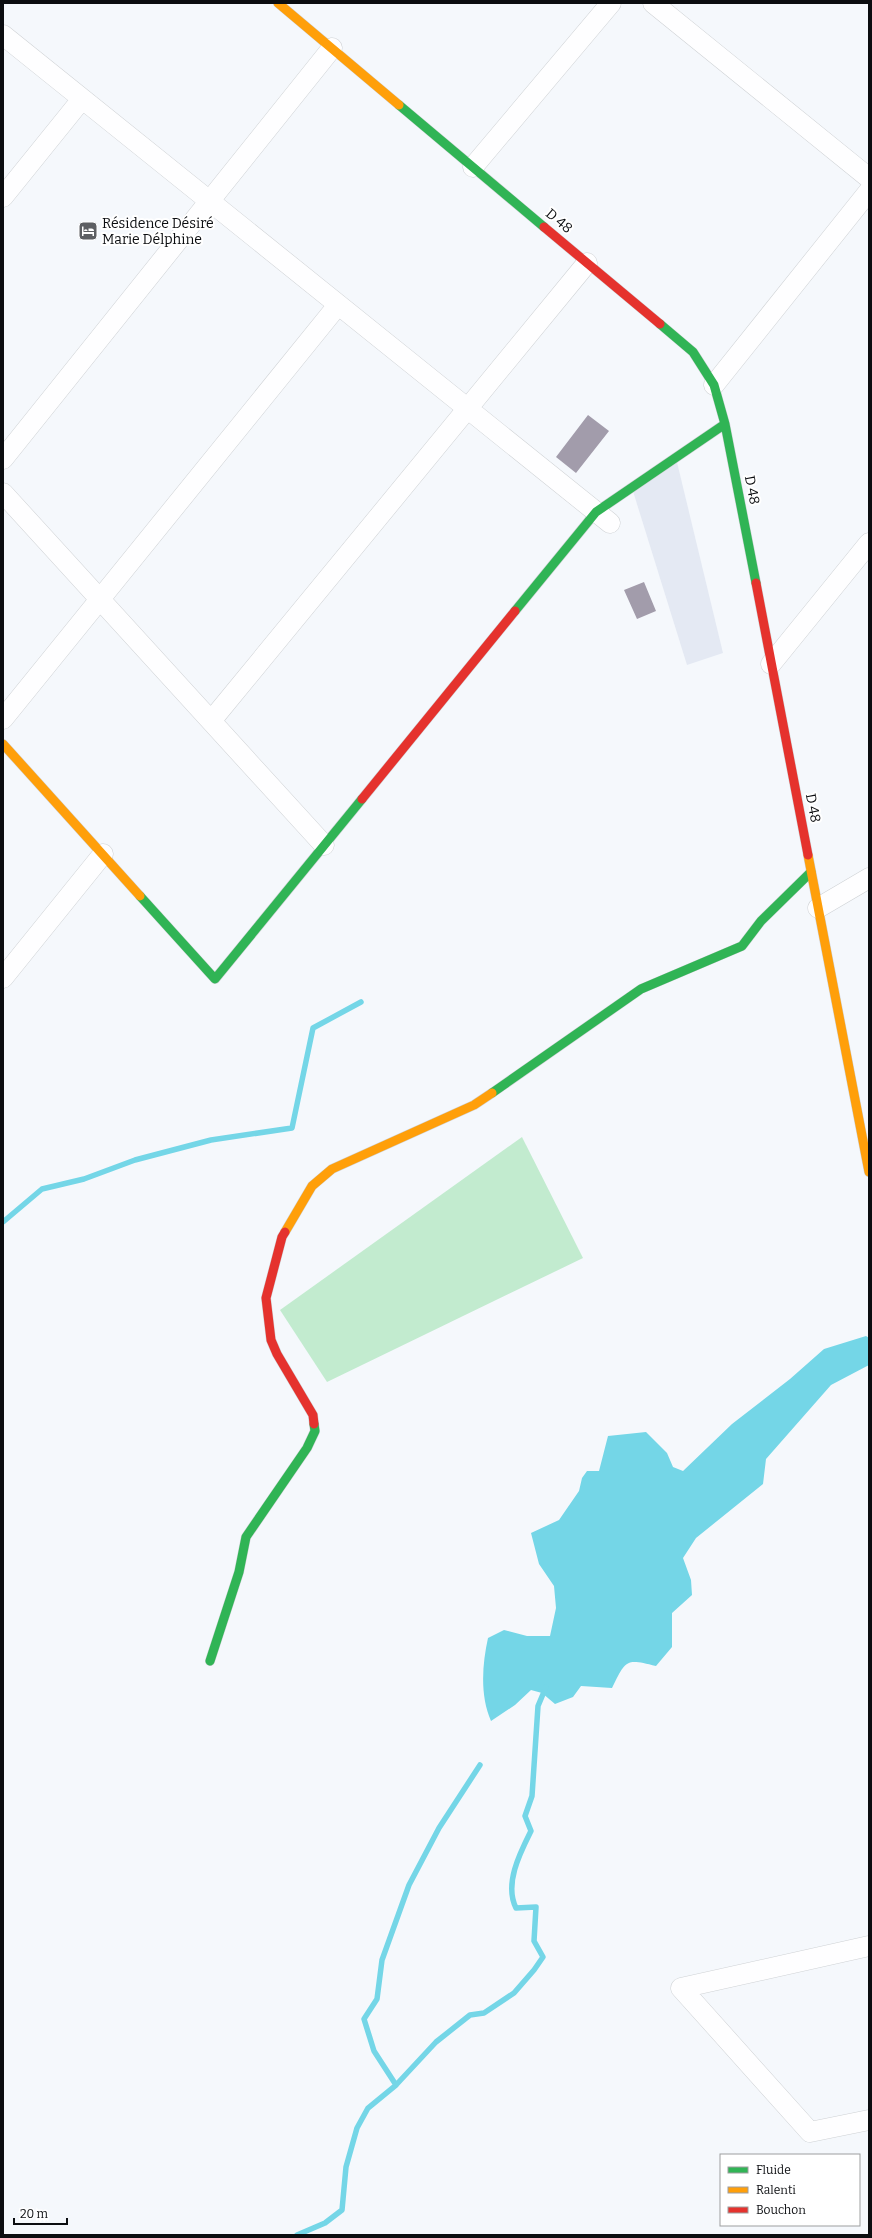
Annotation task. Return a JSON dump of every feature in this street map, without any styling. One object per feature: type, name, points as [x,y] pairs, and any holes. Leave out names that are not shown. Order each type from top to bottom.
[{"type":"street","name":"D 48","points":[[278,3],[693,352],[714,386],[725,424],[818,908],[867,1151],[869,1172]]},
{"type":"street","points":[[473,167],[611,3]]},
{"type":"street","points":[[653,3],[869,178]]},
{"type":"street","points":[[3,35],[603,518]]},
{"type":"street","points":[[3,459],[332,48]]},
{"type":"street","points":[[3,197],[82,99]]},
{"type":"street","points":[[714,386],[869,191]]},
{"type":"street","points":[[211,721],[587,263]]},
{"type":"street","points":[[3,719],[338,305]]},
{"type":"street","points":[[3,744],[215,979],[324,845],[603,518],[725,424]]},
{"type":"street","points":[[3,493],[324,845]]},
{"type":"street","points":[[771,664],[869,543]]},
{"type":"street","points":[[3,978],[102,854]]},
{"type":"street","points":[[210,1661],[239,1572],[246,1537],[307,1448],[315,1431],[313,1415],[276,1354],[272,1340],[266,1298],[282,1237],[312,1186],[332,1169],[474,1105],[641,989],[742,946],[761,921],[811,872]]},
{"type":"street","points":[[818,908],[869,878]]},
{"type":"street","points":[[869,1946],[681,1988],[810,2132],[869,2120]]},
{"type":"shaded area","points":[[676,458],[723,653],[687,665],[632,488]]},
{"type":"green space","points":[[522,1137],[583,1258],[327,1382],[280,1310]]},
{"type":"water","points":[[866,1336],[869,1338],[869,1365],[831,1385],[766,1459],[763,1484],[696,1538],[683,1558],[691,1580],[692,1595],[672,1613],[672,1647],[656,1666],[632,1662],[624,1667],[620,1672],[612,1688],[581,1686],[573,1697],[555,1704],[542,1693],[531,1690],[515,1705],[491,1721],[485,1701],[483,1680],[484,1659],[488,1638],[504,1630],[527,1636],[550,1636],[556,1608],[554,1586],[539,1564],[531,1533],[559,1520],[579,1491],[582,1478],[587,1471],[599,1471],[608,1436],[646,1432],[667,1453],[673,1467],[683,1471],[732,1424],[790,1379],[824,1349]]},
{"type":"building","points":[[588,415],[609,431],[576,473],[556,457]]},
{"type":"building","points":[[644,582],[656,611],[637,619],[624,590]]},
{"type":"waterway","points":[[3,1222],[42,1189],[84,1179],[135,1160],[211,1140],[292,1128],[313,1028],[361,1002]]},
{"type":"waterway","points":[[297,2235],[325,2223],[342,2210],[346,2167],[357,2128],[368,2108],[396,2085],[436,2042],[470,2015],[484,2013],[514,1993],[543,1957],[534,1941],[536,1907],[516,1908],[512,1889],[518,1859],[531,1831],[525,1816],[532,1796],[538,1706],[546,1687]]},
{"type":"waterway","points":[[396,2085],[374,2051],[364,2019],[377,1999],[382,1960],[409,1885],[439,1828],[480,1765]]},
{"type":"traffic: fast","points":[[399,105],[544,227]]},
{"type":"traffic: fast","points":[[660,324],[693,352],[714,385],[725,424],[756,583]]},
{"type":"traffic: fast","points":[[515,611],[596,512],[725,424]]},
{"type":"traffic: fast","points":[[140,896],[215,979],[362,799]]},
{"type":"traffic: fast","points":[[492,1093],[641,989],[742,946],[761,921],[811,872]]},
{"type":"traffic: fast","points":[[210,1661],[239,1572],[246,1537],[307,1448],[315,1431],[314,1424]]},
{"type":"traffic: slow","points":[[278,3],[399,105]]},
{"type":"traffic: slow","points":[[3,744],[140,896]]},
{"type":"traffic: slow","points":[[808,855],[869,1172]]},
{"type":"traffic: slow","points":[[285,1232],[312,1186],[332,1169],[474,1105],[492,1093]]},
{"type":"traffic: jam","points":[[544,227],[660,324]]},
{"type":"traffic: jam","points":[[756,583],[808,855]]},
{"type":"traffic: jam","points":[[362,799],[515,611]]},
{"type":"traffic: jam","points":[[285,1232],[282,1237],[266,1298],[271,1340],[277,1354],[313,1415],[314,1424]]},
{"type":"place","name":"Résidence Désiré Marie Délphine","points":[[88,231]]}]
